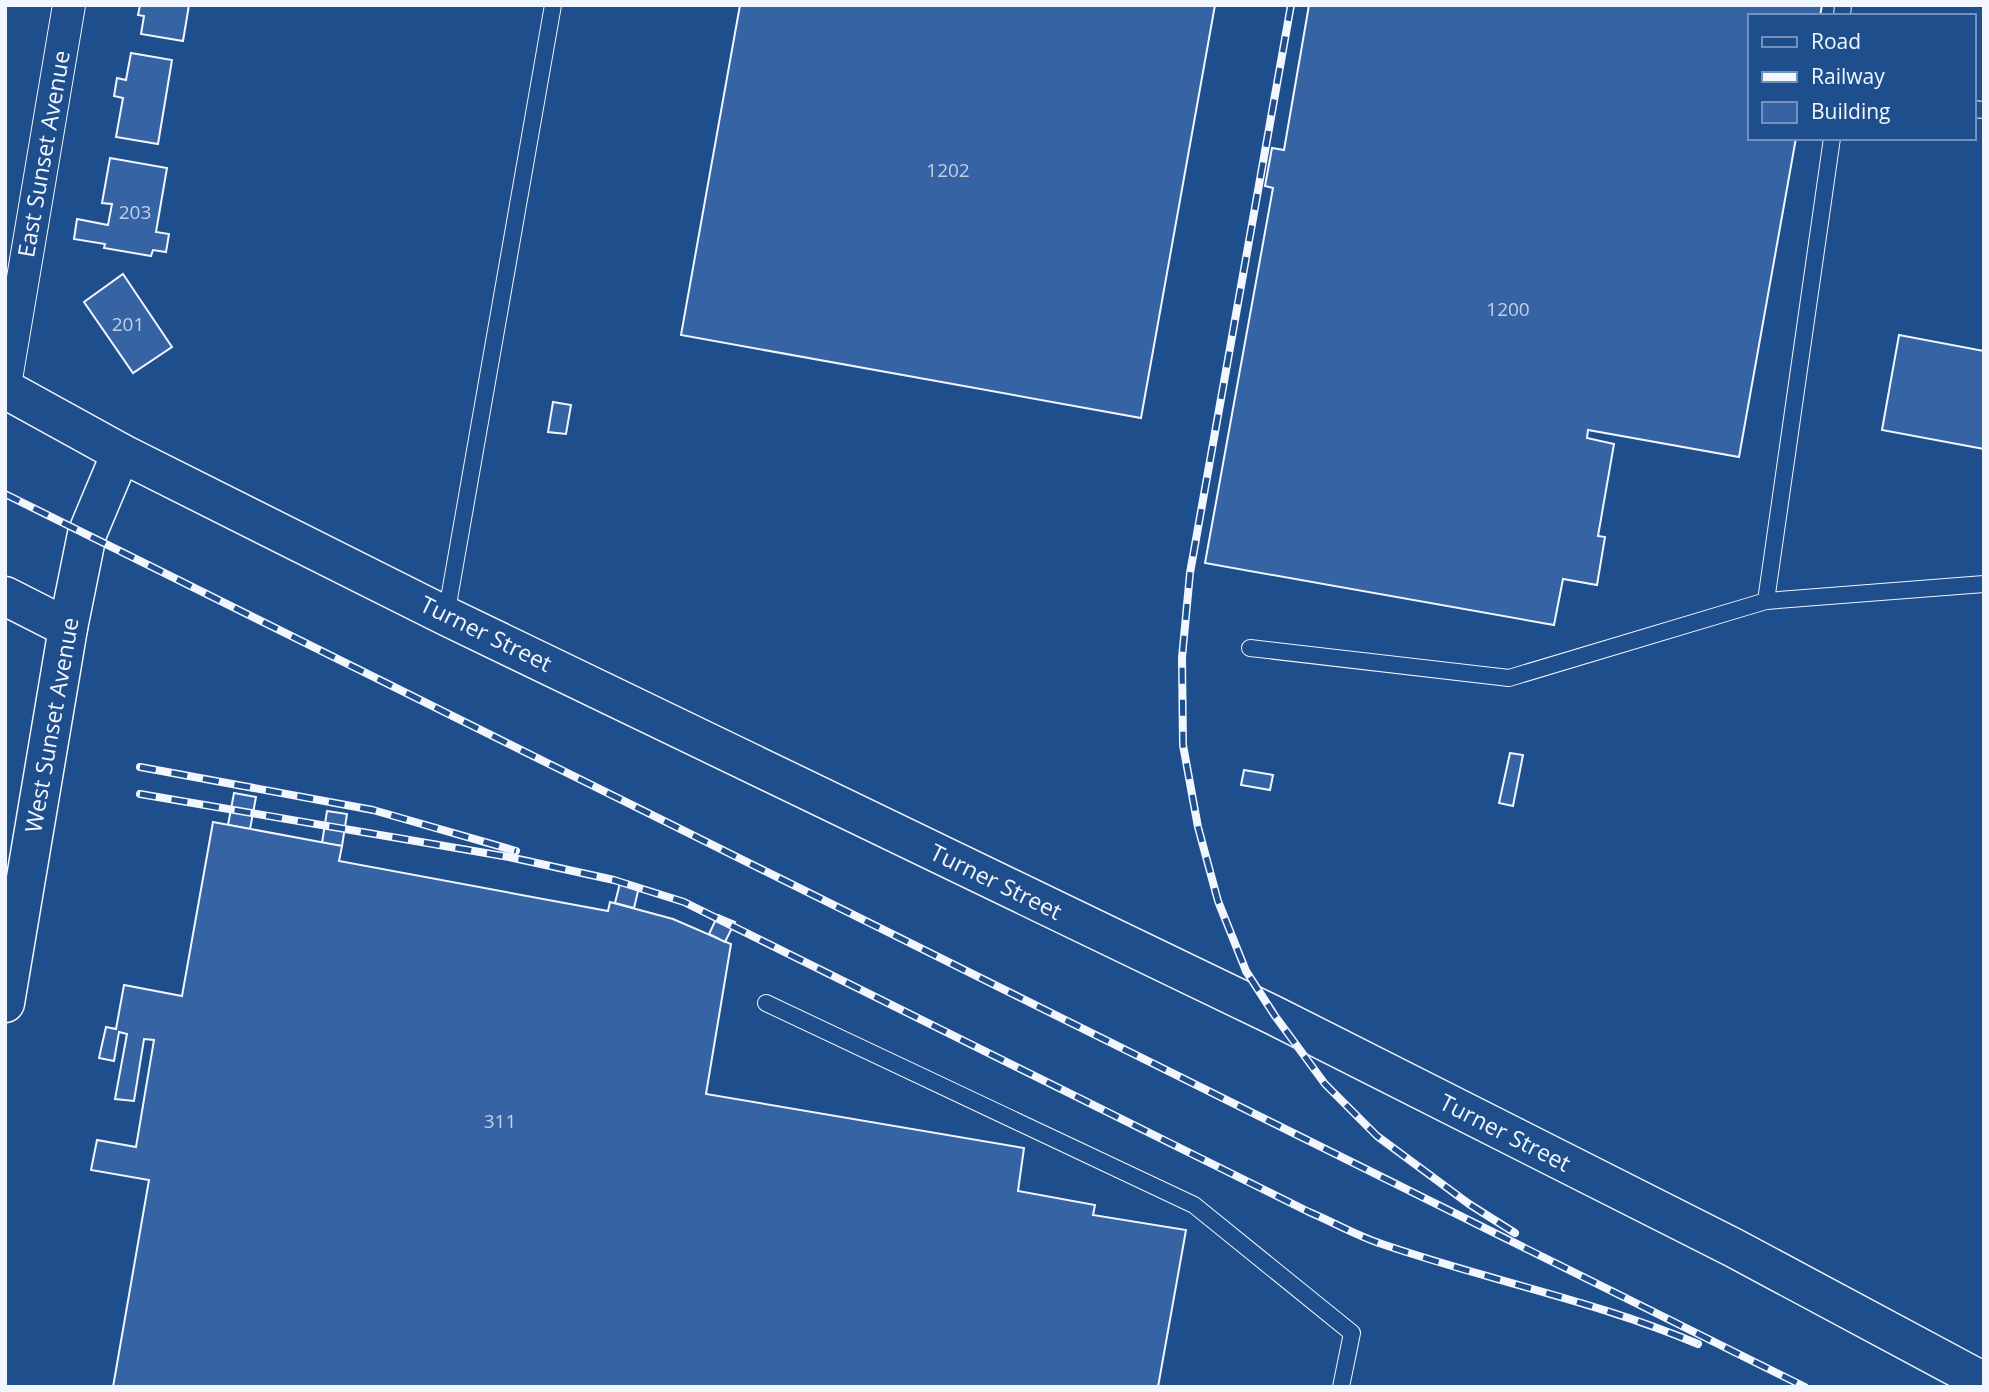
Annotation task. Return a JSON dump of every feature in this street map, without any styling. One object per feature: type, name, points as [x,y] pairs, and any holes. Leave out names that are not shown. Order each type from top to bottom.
[{"type":"street","name":"East Sunset Avenue","points":[[5,387],[69,5]]},
{"type":"street","name":"Turner Street","points":[[5,387],[121,453],[446,615],[1275,1016],[1734,1248],[1984,1382]]},
{"type":"street","name":"West Sunset Avenue","points":[[5,1003],[68,628],[87,534],[121,453]]},
{"type":"street","points":[[5,596],[68,628]]},
{"type":"lane","points":[[446,615],[553,5]]},
{"type":"lane","points":[[1766,601],[1832,140]]},
{"type":"lane","points":[[1250,648],[1509,678],[1766,601],[1984,584]]},
{"type":"lane","points":[[766,1003],[1194,1205],[1352,1333],[1342,1387]]},
{"type":"building","points":[[140,5],[189,5],[183,41],[141,34],[144,16],[138,15]]},
{"type":"building","points":[[740,5],[1215,5],[1141,418],[681,335]]},
{"type":"building","points":[[1309,5],[1822,5],[1820,14],[1748,14],[1748,140],[1796,140],[1739,457],[1588,430],[1587,438],[1614,444],[1598,536],[1605,537],[1597,585],[1563,579],[1554,625],[1205,563],[1273,188],[1265,186],[1272,148],[1284,150]]},
{"type":"building","points":[[131,53],[172,60],[158,144],[116,137],[123,98],[114,96],[117,78],[126,80]]},
{"type":"building","points":[[110,158],[167,168],[156,232],[169,234],[166,252],[153,250],[151,256],[104,248],[105,244],[74,239],[77,219],[108,225],[112,204],[102,203]]},
{"type":"building","points":[[123,274],[172,347],[133,373],[84,302]]},
{"type":"building","points":[[1899,335],[1984,351],[1984,449],[1882,430]]},
{"type":"building","points":[[553,402],[571,405],[566,434],[548,432]]},
{"type":"building","points":[[1510,753],[1523,755],[1513,806],[1499,803]]},
{"type":"building","points":[[1244,770],[1273,775],[1270,790],[1241,785]]},
{"type":"building","points":[[234,793],[256,797],[250,829],[228,825]]},
{"type":"building","points":[[327,811],[347,814],[342,846],[322,843]]},
{"type":"building","points":[[213,822],[342,846],[339,861],[608,911],[610,902],[673,919],[731,944],[706,1094],[1024,1148],[1018,1191],[1095,1205],[1093,1215],[1186,1230],[1158,1387],[113,1387],[149,1180],[91,1170],[97,1140],[136,1147],[154,1040],[144,1039],[134,1101],[115,1099],[127,1034],[119,1032],[114,1061],[99,1058],[106,1027],[116,1029],[124,985],[182,996]]},
{"type":"building","points":[[620,883],[639,887],[634,908],[615,903]]},
{"type":"building","points":[[718,915],[735,922],[725,942],[709,934]]},
{"type":"railway","points":[[1291,5],[1190,573],[1182,658],[1183,745],[1198,827],[1218,901],[1246,971],[1275,1016],[1325,1084],[1377,1136],[1469,1204],[1515,1233]]},
{"type":"railway","points":[[5,494],[1805,1387]]},
{"type":"railway","points":[[140,767],[373,810],[516,851]]},
{"type":"railway","points":[[140,794],[509,857],[614,880],[684,902],[1363,1237],[1620,1315],[1698,1344]]}]
